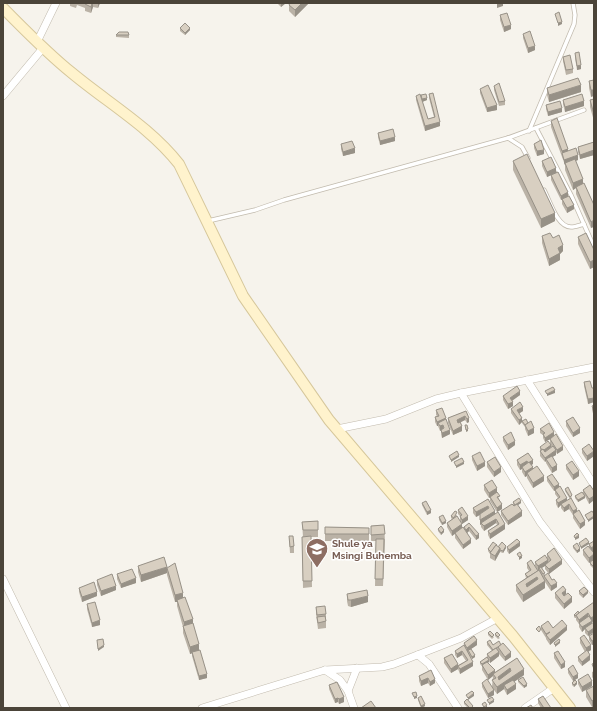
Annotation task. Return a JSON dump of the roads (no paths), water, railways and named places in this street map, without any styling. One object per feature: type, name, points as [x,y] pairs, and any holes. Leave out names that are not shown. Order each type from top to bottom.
[{"type":"main road","points":[[3,8],[40,45],[72,73],[151,134],[168,150],[179,164],[243,296],[337,429],[498,618],[570,708]]},
{"type":"street","points":[[3,96],[40,45],[56,3]]},
{"type":"street","points":[[337,429],[386,419],[436,399],[594,367]]},
{"type":"street","points":[[527,380],[594,485]]},
{"type":"street","points":[[461,393],[540,522],[594,592]]},
{"type":"street","points":[[3,579],[66,708]]},
{"type":"street","points":[[202,708],[325,670],[382,667],[461,638],[498,618]]},
{"type":"street","points":[[418,655],[429,664],[458,708]]},
{"type":"street","points":[[348,691],[357,668]]},
{"type":"street","points":[[325,670],[340,680],[348,691],[354,708]]},
{"type":"street","points":[[525,708],[554,688]]},
{"type":"lane","points":[[528,131],[574,24],[575,16],[573,3]]},
{"type":"lane","points":[[207,222],[256,210],[291,198],[508,138],[584,110]]},
{"type":"lane","points":[[536,128],[594,247]]},
{"type":"lane","points":[[508,138],[522,148],[531,163]]},
{"type":"lane","points":[[542,187],[559,221],[564,225],[571,227],[584,224]]},
{"type":"place","name":"Shule ya Msingi Buhemba","points":[[317,568]]}]
